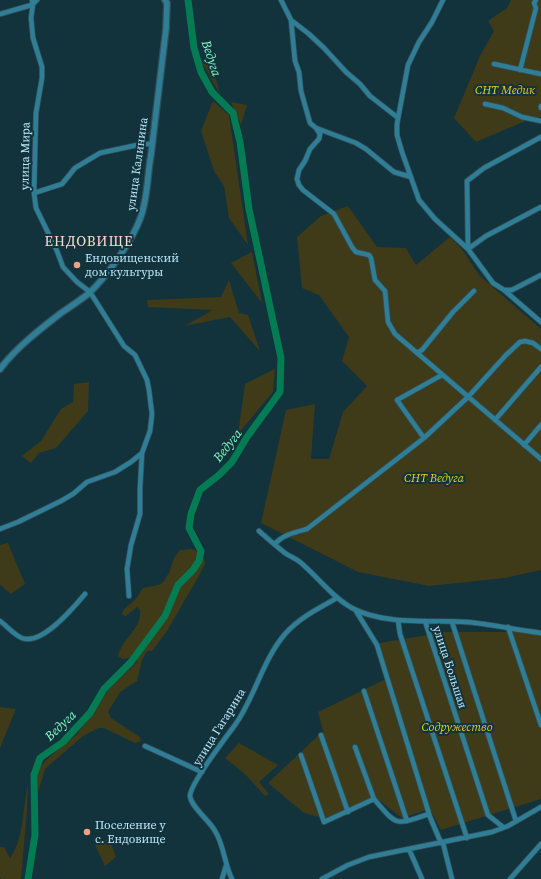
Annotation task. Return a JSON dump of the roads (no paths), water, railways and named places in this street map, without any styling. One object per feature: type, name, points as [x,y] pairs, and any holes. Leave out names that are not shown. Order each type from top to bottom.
[{"type":"street","name":"улица Калинина","points":[[0,369],[33,336],[90,292],[109,270],[123,250],[140,218],[144,206],[166,29],[165,0]]},
{"type":"street","points":[[280,0],[290,20],[292,48],[299,72],[303,97],[310,123],[320,134],[319,139],[310,149],[298,174],[299,185],[303,190],[334,214],[356,252],[369,255],[371,258],[375,280],[385,291],[388,322],[395,334],[541,459]]},
{"type":"street","points":[[443,0],[432,22],[419,42],[408,65],[402,100],[397,116],[397,135],[419,200],[435,219],[468,249],[493,283],[504,290],[541,322]]},
{"type":"street","points":[[520,70],[536,8],[534,3],[536,0]]},
{"type":"street","name":"улица Мира","points":[[0,14],[28,6],[34,1]]},
{"type":"street","name":"улица Мира","points":[[34,1],[31,18],[33,38],[42,67],[42,78],[36,113],[34,194],[36,208],[57,251],[63,267],[77,282],[90,292],[124,346],[135,355],[147,380],[152,414],[150,431],[142,452]]},
{"type":"street","points":[[290,20],[319,43],[370,96],[397,116]]},
{"type":"street","points":[[494,64],[541,74]]},
{"type":"street","points":[[485,104],[503,108],[522,117],[541,121]]},
{"type":"street","points":[[316,128],[356,143],[366,149],[394,172],[411,177]]},
{"type":"street","points":[[468,249],[468,181],[484,168],[541,137]]},
{"type":"street","points":[[34,194],[62,184],[75,168],[100,153],[142,144],[152,144]]},
{"type":"street","points":[[468,249],[486,236],[541,206]]},
{"type":"street","points":[[504,290],[512,290],[541,275]]},
{"type":"street","points":[[417,353],[422,350],[453,312],[474,291]]},
{"type":"street","points":[[275,544],[278,540],[307,529],[424,438],[468,397],[506,355],[520,342],[525,341],[533,343],[541,349]]},
{"type":"street","points":[[495,420],[541,367]]},
{"type":"street","points":[[424,438],[397,400],[442,375]]},
{"type":"street","points":[[524,445],[541,425]]},
{"type":"street","points":[[0,529],[61,501],[73,494],[87,482],[115,472],[131,462],[142,452]]},
{"type":"street","points":[[129,596],[127,569],[131,545],[140,514],[142,452]]},
{"type":"street","points":[[259,531],[284,552],[299,561],[337,598],[355,610],[370,616],[398,620],[491,624],[516,630],[541,633]]},
{"type":"street","points":[[0,621],[21,638],[26,640],[33,639],[43,635],[65,616],[86,594]]},
{"type":"street","name":"улица Гагарина","points":[[232,879],[226,866],[220,842],[215,830],[195,806],[190,797],[192,789],[213,754],[246,709],[276,645],[286,633],[299,622],[314,611],[337,598]]},
{"type":"street","points":[[355,610],[377,645],[429,814],[442,843],[452,879]]},
{"type":"street","points":[[398,620],[400,634],[467,838]]},
{"type":"street","name":"улица Большая","points":[[425,621],[488,815],[503,827]]},
{"type":"street","points":[[452,622],[516,821]]},
{"type":"street","points":[[508,627],[541,725]]},
{"type":"street","points":[[364,691],[407,821]]},
{"type":"street","points":[[321,735],[348,812]]},
{"type":"street","points":[[145,746],[202,772]]},
{"type":"street","points":[[355,747],[374,799],[391,818],[397,822],[407,821],[429,814]]},
{"type":"street","points":[[301,754],[324,822],[374,799]]},
{"type":"street","points":[[322,879],[348,865],[369,857],[492,832],[516,821],[541,806]]},
{"type":"street","points":[[510,879],[541,844]]},
{"type":"street","points":[[409,849],[422,879]]},
{"type":"street","points":[[222,879],[226,866]]},
{"type":"waterway","name":"Ведуга","points":[[28,879],[35,835],[34,775],[40,758],[63,742],[90,713],[104,689],[131,662],[165,616],[178,585],[193,570],[199,561],[201,551],[189,528],[191,514],[200,490],[219,475],[232,462],[247,437],[280,392],[281,358],[249,209],[240,142],[233,113],[212,92],[201,72],[194,48],[188,0]]},
{"type":"place","name":"Ендовищенский дом культуры","points":[[77,265]]},
{"type":"place","name":"Поселение у с. Ендовище","points":[[87,832]]},
{"type":"district","name":"ЕНДОВИЩЕ","points":[[89,241]]},
{"type":"park label","name":"СНТ Медик","points":[[505,90]]},
{"type":"park label","name":"СНТ Ведуга","points":[[434,478]]},
{"type":"park label","name":"Содружество","points":[[457,727]]}]
